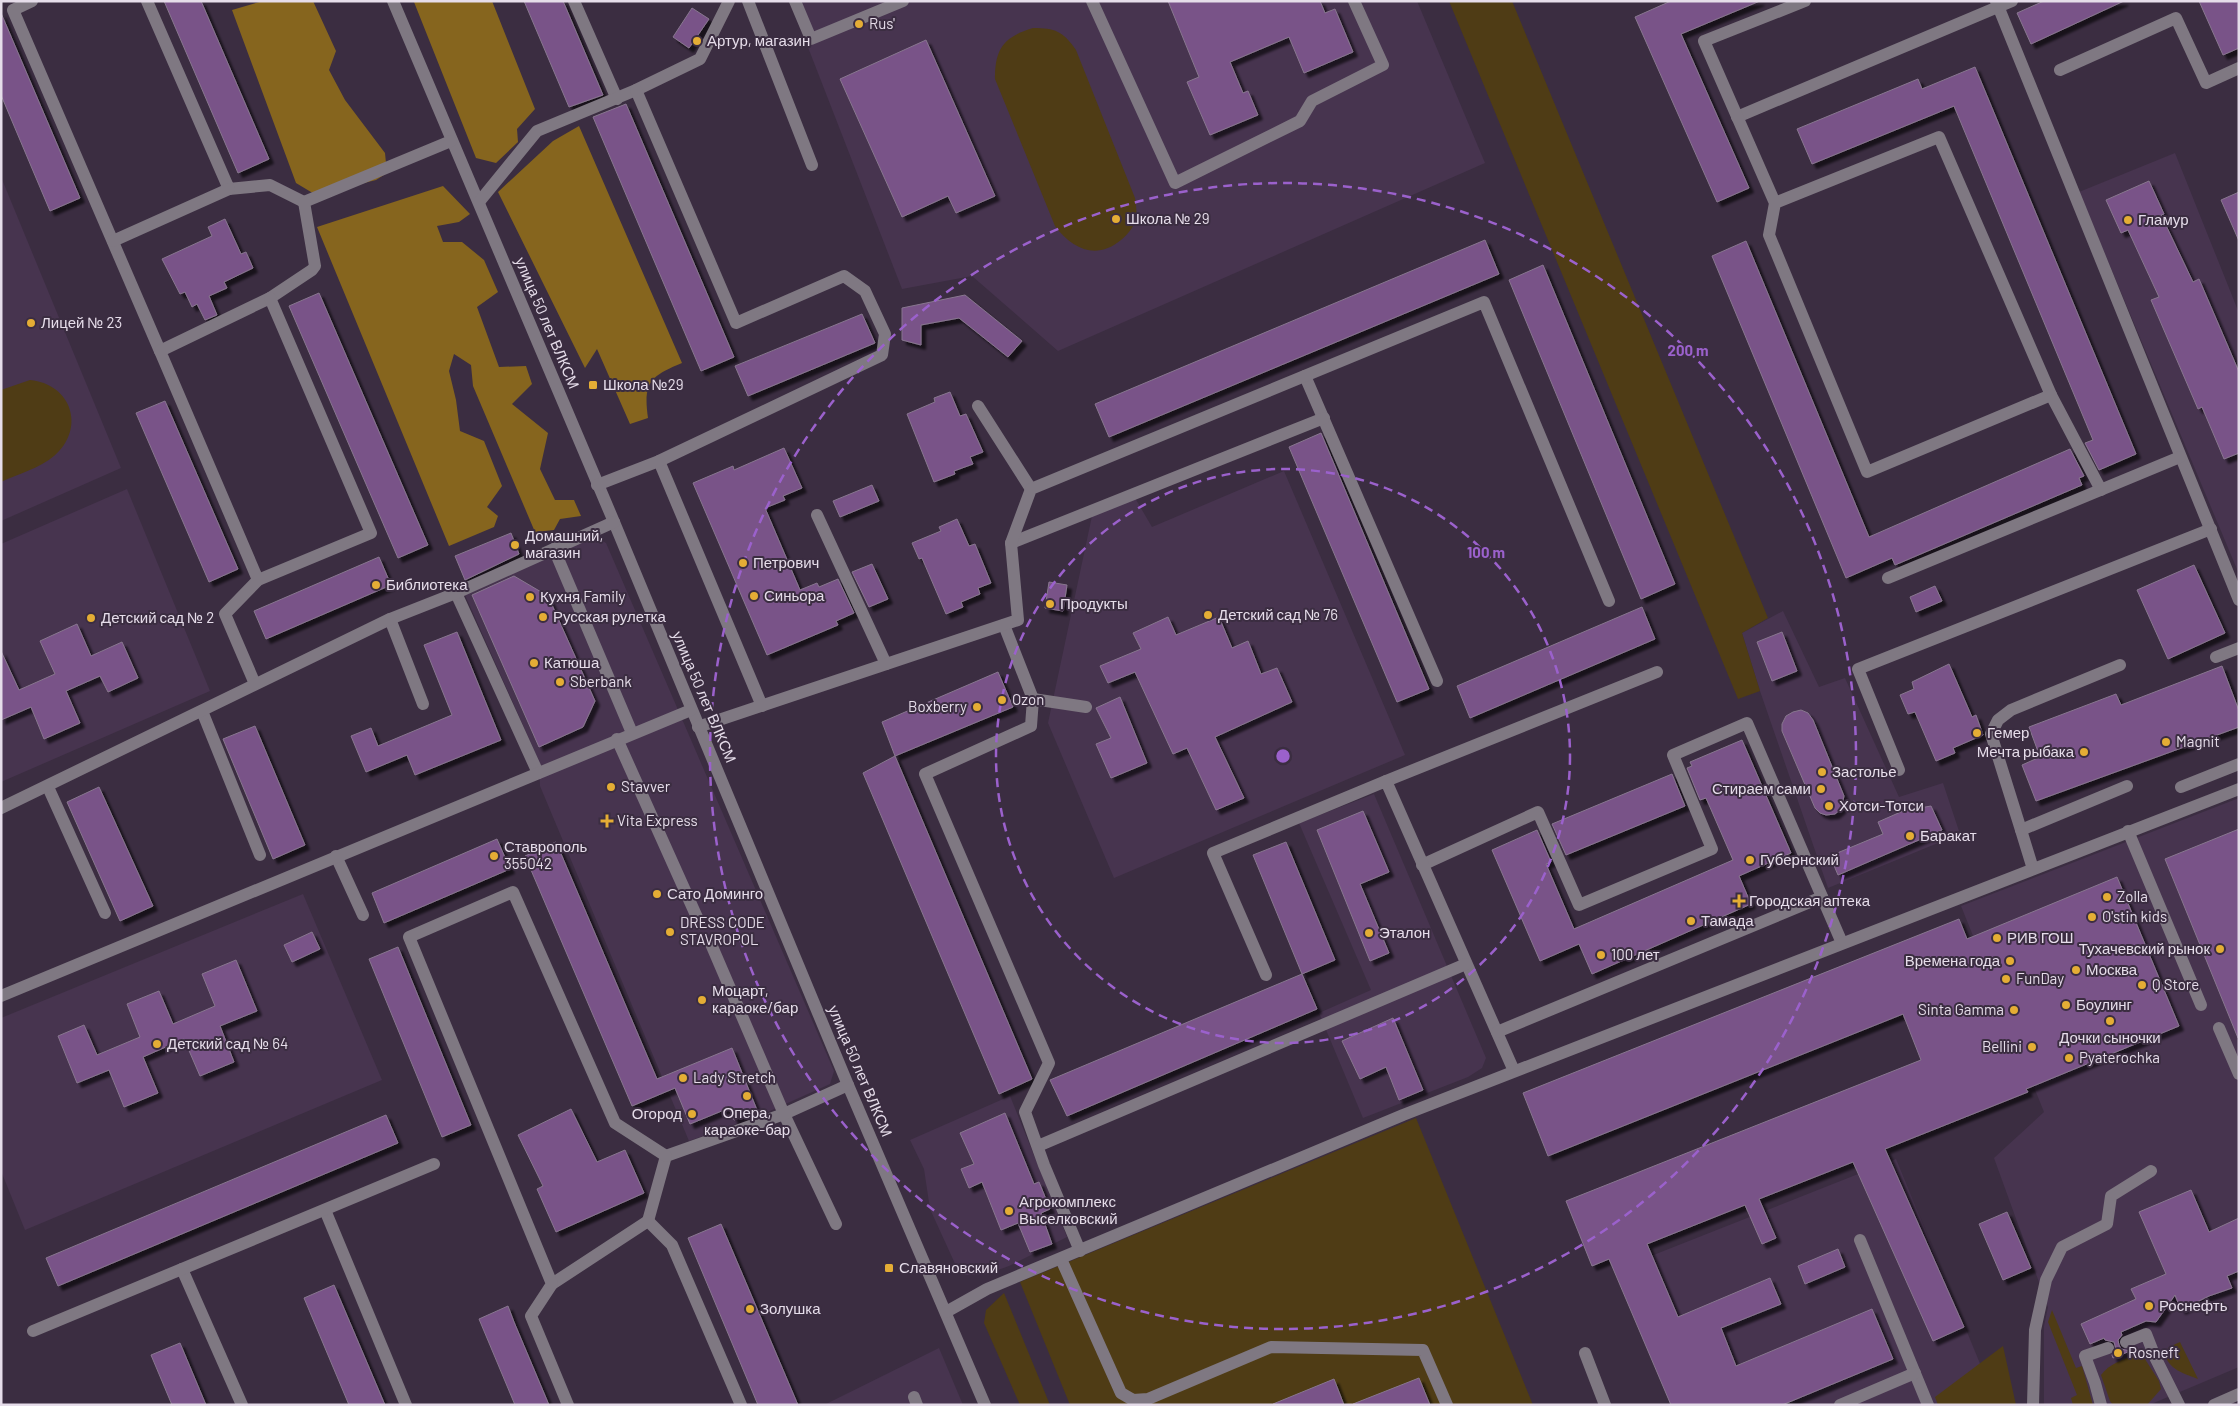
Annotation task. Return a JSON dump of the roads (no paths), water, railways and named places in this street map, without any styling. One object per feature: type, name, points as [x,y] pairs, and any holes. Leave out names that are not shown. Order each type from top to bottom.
[{"type":"street","points":[[32,1],[13,10],[258,580]]},
{"type":"street","points":[[147,1],[230,188]]},
{"type":"street","name":"улица 50 лет ВЛКСМ","points":[[393,1],[614,522],[848,1085],[985,1405]]},
{"type":"street","points":[[574,1],[616,99]]},
{"type":"street","points":[[479,202],[537,131],[616,99],[700,58],[730,1]]},
{"type":"street","points":[[748,1],[812,164]]},
{"type":"street","points":[[795,1],[811,39],[903,1]]},
{"type":"street","points":[[1092,1],[1175,183],[1300,121],[1312,100],[1383,65],[1354,1]]},
{"type":"street","points":[[1805,1],[1704,41],[1775,202],[1769,235],[1867,472],[2051,396]]},
{"type":"street","points":[[1737,117],[1997,4],[2012,1]]},
{"type":"street","points":[[1997,4],[2239,600]]},
{"type":"street","points":[[2060,70],[2176,18],[2206,83],[2239,68]]},
{"type":"street","points":[[597,484],[659,461],[882,355],[885,334],[865,291],[844,276],[736,323],[636,90]]},
{"type":"street","points":[[1775,202],[1939,137],[2051,396],[2101,490]]},
{"type":"street","points":[[113,242],[230,188],[270,185],[304,202],[451,141]]},
{"type":"street","points":[[160,351],[270,298],[312,270],[315,266],[304,202]]},
{"type":"street","points":[[255,684],[225,614],[258,580],[371,533],[270,298]]},
{"type":"street","points":[[698,727],[1018,620],[1011,543],[1030,489],[1484,302],[1609,601]]},
{"type":"street","points":[[1305,376],[1437,681]]},
{"type":"street","points":[[978,406],[1030,489]]},
{"type":"street","points":[[1011,543],[1324,418]]},
{"type":"street","points":[[1888,578],[2180,457]]},
{"type":"street","points":[[659,461],[762,706]]},
{"type":"street","points":[[817,515],[886,664]]},
{"type":"street","points":[[1,808],[390,619],[456,593],[614,522]]},
{"type":"street","points":[[1899,770],[1858,669],[2211,529]]},
{"type":"street","points":[[554,549],[632,733]]},
{"type":"street","points":[[456,593],[538,774]]},
{"type":"street","points":[[390,619],[423,704]]},
{"type":"street","points":[[1004,625],[1034,699],[1032,726],[925,774],[1049,1063],[1025,1112],[1080,1251]]},
{"type":"street","points":[[2216,657],[2239,648]]},
{"type":"street","points":[[2033,869],[1991,734],[1998,720],[2011,710],[2120,665]]},
{"type":"street","points":[[1266,975],[1212,853],[1657,672]]},
{"type":"street","points":[[1034,699],[1086,707]]},
{"type":"street","points":[[1,996],[538,774],[617,739],[691,710]]},
{"type":"street","points":[[202,711],[260,855]]},
{"type":"street","points":[[1422,865],[1538,812],[1579,905],[1712,849],[1673,755],[1747,723],[1842,943]]},
{"type":"street","points":[[617,739],[700,924]]},
{"type":"street","points":[[2181,787],[2239,764]]},
{"type":"street","points":[[1386,781],[1514,1071]]},
{"type":"street","points":[[48,786],[105,913]]},
{"type":"street","points":[[2021,830],[2127,786]]},
{"type":"street","points":[[946,1312],[988,1289],[1403,1114],[2239,788]]},
{"type":"street","points":[[2128,831],[2201,1005]]},
{"type":"street","points":[[336,856],[363,915]]},
{"type":"street","points":[[552,1284],[410,937],[513,892],[615,1123],[666,1156]]},
{"type":"street","points":[[1497,1032],[1822,898]]},
{"type":"street","points":[[711,944],[784,1114],[836,1224]]},
{"type":"street","points":[[1038,1146],[1466,964]]},
{"type":"street","points":[[2219,1028],[2239,1074]]},
{"type":"street","points":[[666,1156],[784,1114],[848,1085]]},
{"type":"street","points":[[568,1405],[531,1316],[552,1284],[648,1221],[666,1156]]},
{"type":"street","points":[[34,1331],[434,1164]]},
{"type":"street","points":[[2033,1405],[2035,1330],[2046,1280],[2062,1247],[2107,1224],[2111,1196],[2151,1171]]},
{"type":"street","points":[[325,1210],[406,1405]]},
{"type":"street","points":[[648,1221],[672,1245],[741,1405]]},
{"type":"street","points":[[1860,1240],[1928,1405]]},
{"type":"street","points":[[1061,1259],[1121,1393],[1133,1400],[1148,1399],[1271,1347],[1423,1350],[1447,1405]]},
{"type":"street","points":[[182,1269],[242,1405]]},
{"type":"street","points":[[2126,1342],[2146,1334],[2155,1357],[2179,1405]]},
{"type":"street","points":[[2101,1405],[2085,1356],[2108,1348]]},
{"type":"street","points":[[1585,1353],[1605,1405]]},
{"type":"street","points":[[1840,1405],[1915,1373]]},
{"type":"street","points":[[2214,1405],[2239,1394]]},
{"type":"place","name":"Rus'","points":[[859,24]]},
{"type":"place","name":"Артур, магазин","points":[[697,41]]},
{"type":"place","name":"Школа № 29","points":[[1116,219]]},
{"type":"place","name":"Гламур","points":[[2128,220]]},
{"type":"place","name":"Лицей № 23","points":[[31,323]]},
{"type":"place","name":"Школа №29","points":[[593,385]]},
{"type":"place","name":"Домашний, магазин","points":[[515,545]]},
{"type":"place","name":"Петрович","points":[[743,563]]},
{"type":"place","name":"Библиотека","points":[[376,585]]},
{"type":"place","name":"Синьора","points":[[754,596]]},
{"type":"place","name":"Кухня Family","points":[[530,597]]},
{"type":"place","name":"Продукты","points":[[1050,604]]},
{"type":"place","name":"Детский сад № 76","points":[[1208,615]]},
{"type":"place","name":"Русская рулетка","points":[[543,617]]},
{"type":"place","name":"Детский сад № 2","points":[[91,618]]},
{"type":"place","name":"Катюша","points":[[534,663]]},
{"type":"place","name":"Sberbank","points":[[560,682]]},
{"type":"place","name":"Ozon","points":[[1002,700]]},
{"type":"place","name":"Boxberry","points":[[977,707]]},
{"type":"place","name":"Гемер","points":[[1977,733]]},
{"type":"place","name":"Magnit","points":[[2166,742]]},
{"type":"place","name":"Мечта рыбака","points":[[2084,752]]},
{"type":"place","name":"Застолье","points":[[1822,772]]},
{"type":"place","name":"Stavver","points":[[611,787]]},
{"type":"place","name":"Стираем сами","points":[[1821,789]]},
{"type":"place","name":"Хотси-Тотси","points":[[1829,806]]},
{"type":"place","name":"Vita Express","points":[[607,821]]},
{"type":"place","name":"Баракат","points":[[1910,836]]},
{"type":"place","name":"Ставрополь 355042","points":[[494,856]]},
{"type":"place","name":"Губернский","points":[[1750,860]]},
{"type":"place","name":"Сато Доминго","points":[[657,894]]},
{"type":"place","name":"Zolla","points":[[2107,897]]},
{"type":"place","name":"Городская аптека","points":[[1739,901]]},
{"type":"place","name":"O'stin kids","points":[[2092,917]]},
{"type":"place","name":"Тамада","points":[[1691,921]]},
{"type":"place","name":"DRESS CODE STAVROPOL","points":[[670,932]]},
{"type":"place","name":"Эталон","points":[[1369,933]]},
{"type":"place","name":"РИВ ГОШ","points":[[1997,938]]},
{"type":"place","name":"Тухачевский рынок","points":[[2220,949]]},
{"type":"place","name":"100 лет","points":[[1601,955]]},
{"type":"place","name":"Времена года","points":[[2010,961]]},
{"type":"place","name":"Москва","points":[[2076,970]]},
{"type":"place","name":"FunDay","points":[[2006,979]]},
{"type":"place","name":"Q Store","points":[[2142,985]]},
{"type":"place","name":"Моцарт, караоке/бар","points":[[702,1000]]},
{"type":"place","name":"Боулинг","points":[[2066,1005]]},
{"type":"place","name":"Sinta Gamma","points":[[2014,1010]]},
{"type":"place","name":"Дочки сыночки","points":[[2110,1021]]},
{"type":"place","name":"Детский сад № 64","points":[[157,1044]]},
{"type":"place","name":"Bellini","points":[[2032,1047]]},
{"type":"place","name":"Pyaterochka","points":[[2069,1058]]},
{"type":"place","name":"Lady Stretch","points":[[683,1078]]},
{"type":"place","name":"Опера, караоке-бар","points":[[747,1096]]},
{"type":"place","name":"Огород","points":[[692,1114]]},
{"type":"place","name":"Агрокомплекс Выселковский","points":[[1009,1211]]},
{"type":"place","name":"Славяновский","points":[[889,1268]]},
{"type":"place","name":"Роснефть","points":[[2149,1306]]},
{"type":"place","name":"Золушка","points":[[750,1309]]},
{"type":"place","name":"Rosneft","points":[[2118,1353]]}]
